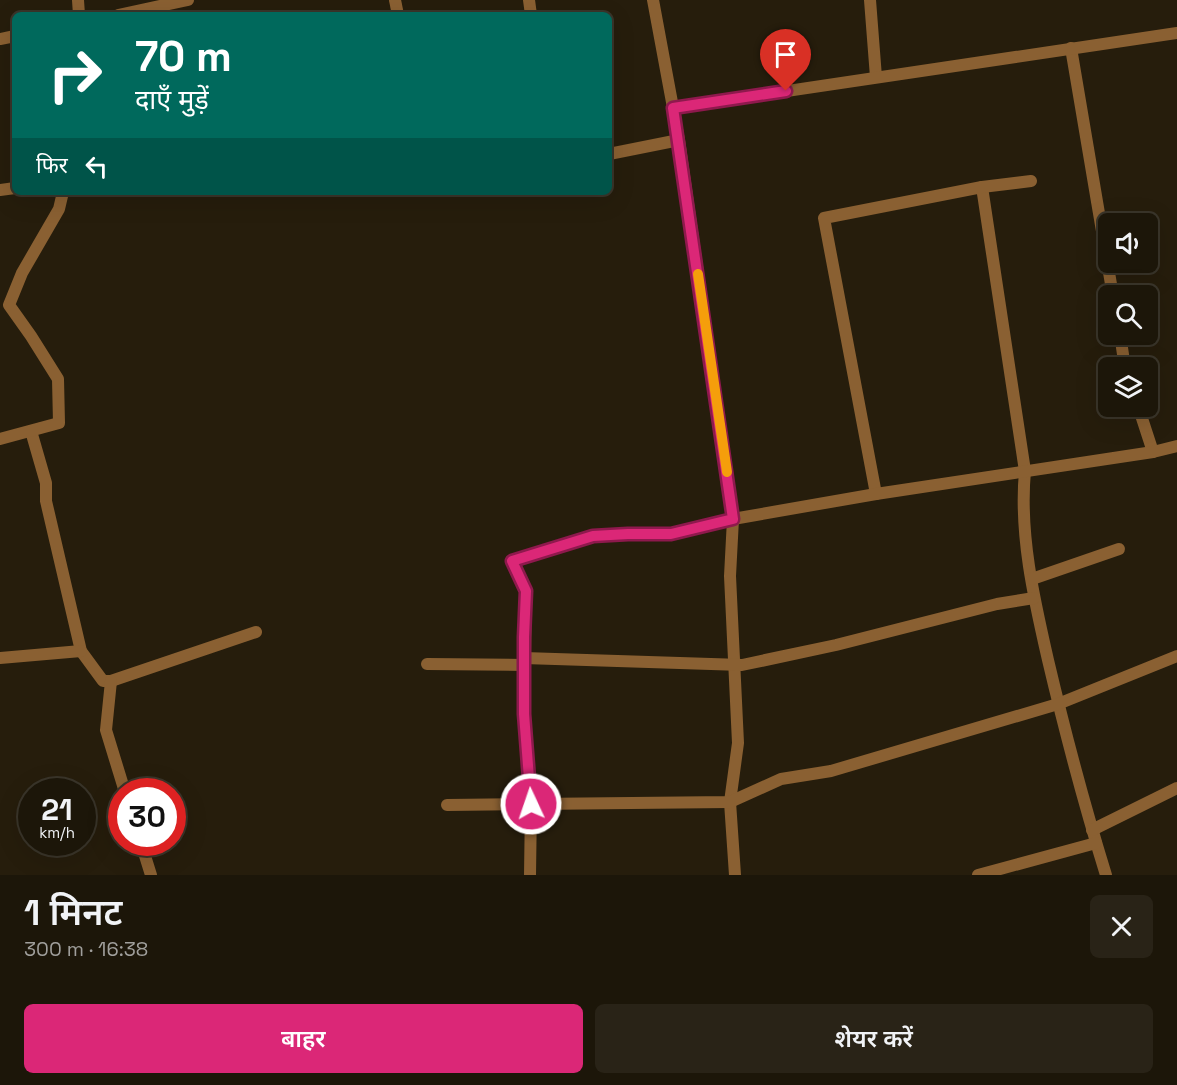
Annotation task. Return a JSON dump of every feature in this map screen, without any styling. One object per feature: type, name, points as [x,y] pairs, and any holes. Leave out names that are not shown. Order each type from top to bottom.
[{"type":"street","points":[[132,12],[188,0]]},
{"type":"street","points":[[653,0],[679,140],[733,519],[730,576],[738,742],[730,802],[735,875]]},
{"type":"street","points":[[870,0],[876,77]]},
{"type":"street","points":[[673,108],[1177,33]]},
{"type":"street","points":[[1071,48],[1111,285]]},
{"type":"street","points":[[612,153],[679,140]]},
{"type":"street","points":[[876,494],[824,218],[982,187],[1031,181]]},
{"type":"street","points":[[982,187],[1024,471],[1022,501],[1034,598],[1058,704],[1106,875]]},
{"type":"street","points":[[0,439],[59,423],[58,379],[5,306],[59,209],[62,195]]},
{"type":"street","points":[[1142,417],[1153,452]]},
{"type":"street","points":[[31,431],[46,483],[46,501],[81,651],[103,681],[111,681],[256,632]]},
{"type":"street","points":[[530,875],[531,804],[524,714],[526,591],[512,561],[593,536],[671,534],[733,519],[876,494],[1153,452],[1177,446]]},
{"type":"street","points":[[1032,579],[1119,549]]},
{"type":"street","points":[[427,664],[524,662],[734,665],[836,645],[997,604],[1034,598]]},
{"type":"street","points":[[0,658],[81,651]]},
{"type":"street","points":[[447,805],[730,802],[781,779],[831,771],[1058,704],[1177,656]]},
{"type":"street","points":[[111,681],[106,730],[121,778]]},
{"type":"street","points":[[1092,830],[1177,788]]},
{"type":"street","points":[[978,875],[1096,843]]},
{"type":"street","points":[[145,856],[151,875]]},
{"type":"slow traffic","points":[[698,274],[727,472]]},
{"type":"route","points":[[531,804],[524,714],[526,591],[512,561],[593,536],[671,534],[733,519],[673,108],[786,91]]}]
